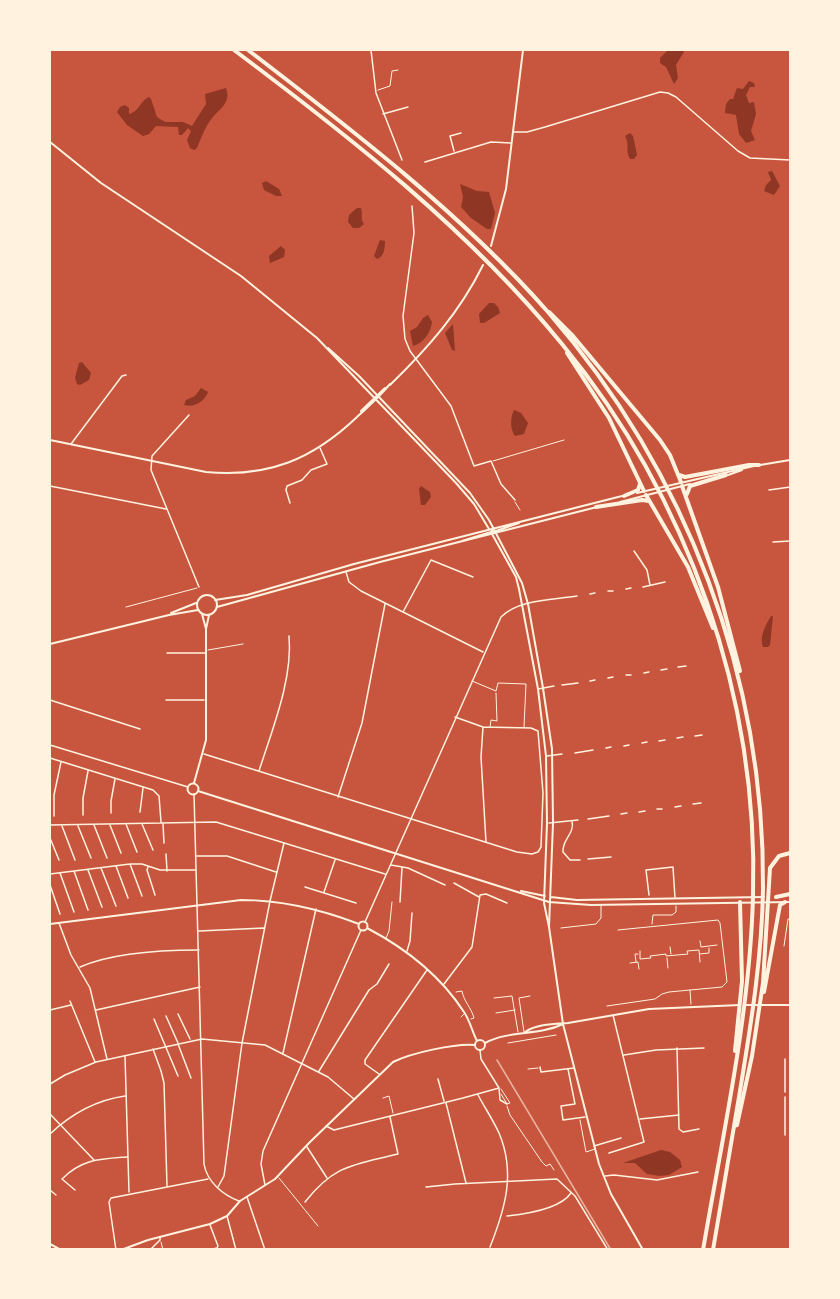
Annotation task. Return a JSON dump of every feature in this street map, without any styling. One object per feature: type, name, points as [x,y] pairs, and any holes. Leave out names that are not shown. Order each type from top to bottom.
[{"type":"highway","points":[[234,50],[363,152],[479,255],[563,344],[623,427],[655,483],[687,550],[719,640],[742,739],[753,848],[754,892],[750,954],[734,1070],[703,1250]]},
{"type":"highway","points":[[248,50],[369,145],[483,245],[546,310],[614,397],[665,481],[691,537],[710,581],[742,690]]},
{"type":"highway","points":[[546,310],[554,315],[573,336],[660,440],[678,474],[727,619],[752,738],[759,802],[763,891],[759,965],[713,1250]]},
{"type":"highway","points":[[563,344],[609,418],[645,493],[688,567],[719,640]]},
{"type":"highway","points":[[678,474],[685,477],[759,465]]},
{"type":"highway","points":[[687,497],[687,490],[690,486],[726,475]]},
{"type":"highway","points":[[624,496],[638,490],[639,481]]},
{"type":"highway","points":[[596,507],[642,500],[650,501]]},
{"type":"highway","points":[[757,1028],[767,937],[770,870],[777,858],[790,853]]},
{"type":"highway","points":[[776,899],[790,896]]},
{"type":"highway","points":[[734,1070],[742,981],[742,900]]},
{"type":"highway","points":[[734,1126],[737,1125],[780,905],[785,902]]},
{"type":"street","points":[[371,50],[376,90],[402,160]]},
{"type":"street","points":[[491,246],[504,198],[523,50]]},
{"type":"street","points":[[376,90],[387,88],[391,83],[392,71],[398,70]]},
{"type":"street","points":[[513,131],[527,132],[545,128],[660,92],[676,96],[738,151],[750,158],[790,160]]},
{"type":"street","points":[[383,114],[408,107]]},
{"type":"street","points":[[455,153],[450,136],[460,133]]},
{"type":"street","points":[[50,142],[101,183],[241,276],[280,306],[317,338],[460,481],[483,510],[516,577],[538,689],[546,756],[547,823],[544,901],[563,1023],[594,1148],[604,1177],[643,1250]]},
{"type":"street","points":[[425,162],[491,142],[512,143]]},
{"type":"street","points":[[412,206],[414,233],[403,324],[405,339],[451,406],[474,466],[564,440]]},
{"type":"street","points":[[50,440],[206,472],[241,474],[284,465],[320,448],[336,437],[416,358],[452,317],[483,265]]},
{"type":"street","points":[[71,445],[122,376],[126,375]]},
{"type":"street","points":[[126,607],[199,587],[152,470],[151,462],[152,456],[189,415]]},
{"type":"street","points":[[50,446],[50,451]]},
{"type":"street","points":[[290,503],[286,488],[302,480],[311,470],[327,465],[320,448]]},
{"type":"street","points":[[169,615],[194,605],[201,597],[207,595],[216,600],[248,595],[344,566],[596,507],[759,465],[790,460]]},
{"type":"street","points":[[491,462],[501,484],[520,510]]},
{"type":"street","points":[[682,484],[726,475],[759,465]]},
{"type":"street","points":[[50,486],[167,509]]},
{"type":"street","points":[[769,490],[790,487]]},
{"type":"street","points":[[217,607],[451,545],[527,520],[645,493]]},
{"type":"street","points":[[493,531],[516,570],[528,604],[543,688],[552,756],[553,823],[549,927]]},
{"type":"street","points":[[773,542],[790,541]]},
{"type":"street","points":[[634,551],[647,570],[650,585]]},
{"type":"street","points":[[403,613],[431,560],[473,577]]},
{"type":"street","points":[[344,566],[352,587],[484,653]]},
{"type":"street","points":[[643,587],[665,582]]},
{"type":"street","points":[[626,589],[631,588]]},
{"type":"street","points":[[608,591],[613,591]]},
{"type":"street","points":[[590,594],[595,593]]},
{"type":"street","points":[[475,1045],[477,1041],[465,1013],[443,984],[406,952],[367,928],[365,922],[501,617],[509,610],[523,605],[578,596]]},
{"type":"street","points":[[202,614],[208,615],[214,612],[217,607],[216,600]]},
{"type":"street","points":[[197,602],[198,610],[202,614],[207,629]]},
{"type":"street","points":[[338,797],[362,723],[385,604]]},
{"type":"street","points":[[50,644],[198,610]]},
{"type":"street","points":[[188,787],[194,783],[206,740],[208,615]]},
{"type":"street","points":[[258,772],[284,682],[289,660],[289,636]]},
{"type":"street","points":[[166,653],[206,651],[243,644]]},
{"type":"street","points":[[678,668],[686,666]]},
{"type":"street","points":[[661,670],[667,669]]},
{"type":"street","points":[[644,673],[649,672]]},
{"type":"street","points":[[626,675],[631,675]]},
{"type":"street","points":[[608,678],[613,677]]},
{"type":"street","points":[[590,681],[596,680]]},
{"type":"street","points":[[472,681],[496,691]]},
{"type":"street","points":[[490,727],[490,720],[497,721],[498,683],[526,684],[524,728]]},
{"type":"street","points":[[562,685],[578,683]]},
{"type":"street","points":[[538,689],[554,686]]},
{"type":"street","points":[[50,700],[140,729]]},
{"type":"street","points":[[166,700],[206,700]]},
{"type":"street","points":[[203,754],[522,854],[538,852],[541,847],[542,818],[541,748],[538,731],[524,728],[483,727],[456,717]]},
{"type":"street","points":[[483,727],[481,757],[487,838],[485,843]]},
{"type":"street","points":[[695,736],[702,735]]},
{"type":"street","points":[[677,738],[683,737]]},
{"type":"street","points":[[660,741],[664,740]]},
{"type":"street","points":[[642,743],[647,742]]},
{"type":"street","points":[[50,745],[188,787]]},
{"type":"street","points":[[624,746],[629,745]]},
{"type":"street","points":[[606,748],[611,747]]},
{"type":"street","points":[[574,753],[593,750]]},
{"type":"street","points":[[546,756],[562,754]]},
{"type":"street","points":[[50,758],[153,790],[159,796],[164,843]]},
{"type":"street","points":[[54,816],[54,795],[61,762]]},
{"type":"street","points":[[83,815],[83,798],[88,770]]},
{"type":"street","points":[[111,813],[115,778]]},
{"type":"street","points":[[194,783],[198,786],[198,791]]},
{"type":"street","points":[[188,787],[189,793],[194,794]]},
{"type":"street","points":[[140,813],[144,788]]},
{"type":"street","points":[[194,794],[198,791]]},
{"type":"street","points":[[198,791],[549,902],[601,905],[776,899],[790,902]]},
{"type":"street","points":[[194,794],[204,1164],[209,1179],[230,1198],[240,1201]]},
{"type":"street","points":[[693,804],[700,803]]},
{"type":"street","points":[[675,807],[681,806]]},
{"type":"street","points":[[657,809],[662,808]]},
{"type":"street","points":[[639,812],[645,811]]},
{"type":"street","points":[[621,814],[627,813]]},
{"type":"street","points":[[588,819],[609,816]]},
{"type":"street","points":[[547,823],[578,820]]},
{"type":"street","points":[[572,821],[572,831],[564,843],[563,852],[570,860],[580,860]]},
{"type":"street","points":[[50,825],[216,822],[386,875]]},
{"type":"street","points":[[142,823],[153,850]]},
{"type":"street","points":[[110,824],[121,853]]},
{"type":"street","points":[[126,824],[137,852]]},
{"type":"street","points":[[62,825],[75,860]]},
{"type":"street","points":[[78,825],[91,858]]},
{"type":"street","points":[[94,825],[107,858]]},
{"type":"street","points":[[50,838],[59,860]]},
{"type":"street","points":[[218,1188],[224,1176],[242,1043],[264,928],[284,843]]},
{"type":"street","points":[[166,854],[167,871]]},
{"type":"street","points":[[196,856],[226,856],[277,872]]},
{"type":"street","points":[[588,859],[611,857]]},
{"type":"street","points":[[324,894],[335,859]]},
{"type":"street","points":[[50,874],[130,864],[167,871],[196,870]]},
{"type":"street","points":[[130,864],[142,896]]},
{"type":"street","points":[[116,865],[128,898]]},
{"type":"street","points":[[390,865],[408,868],[445,885]]},
{"type":"street","points":[[148,866],[154,895]]},
{"type":"street","points":[[100,867],[116,906]]},
{"type":"street","points":[[649,895],[646,870],[673,867],[676,912],[653,915],[652,926]]},
{"type":"street","points":[[400,902],[402,868]]},
{"type":"street","points":[[87,869],[102,908]]},
{"type":"street","points":[[74,871],[88,910]]},
{"type":"street","points":[[60,873],[74,912]]},
{"type":"street","points":[[454,883],[479,897]]},
{"type":"street","points":[[50,885],[60,914]]},
{"type":"street","points":[[305,887],[356,903]]},
{"type":"street","points":[[513,889],[549,897],[600,900],[742,900]]},
{"type":"street","points":[[479,897],[486,894],[507,903]]},
{"type":"street","points":[[443,984],[472,947],[479,897]]},
{"type":"street","points":[[50,924],[240,900],[270,901],[316,909],[359,924],[365,922]]},
{"type":"street","points":[[561,928],[596,924],[601,918],[600,900]]},
{"type":"street","points":[[386,938],[389,931],[392,902]]},
{"type":"street","points":[[282,1054],[316,909]]},
{"type":"street","points":[[406,952],[410,941],[412,913]]},
{"type":"street","points":[[784,946],[788,919],[790,919]]},
{"type":"street","points":[[607,1006],[656,999],[662,994],[725,985],[727,982],[719,921],[708,920],[618,930]]},
{"type":"street","points":[[59,922],[71,955],[90,988],[107,1059]]},
{"type":"street","points":[[359,924],[362,930]]},
{"type":"street","points":[[198,932],[264,928]]},
{"type":"street","points":[[266,1186],[261,1164],[263,1151],[362,930],[367,928]]},
{"type":"street","points":[[700,941],[700,962]]},
{"type":"street","points":[[701,947],[717,945]]},
{"type":"street","points":[[700,954],[709,953],[708,946]]},
{"type":"street","points":[[670,947],[671,954]]},
{"type":"street","points":[[79,968],[97,961],[165,950],[199,950]]},
{"type":"street","points":[[630,963],[651,958],[650,956],[653,955],[700,950]]},
{"type":"street","points":[[638,961],[640,951]]},
{"type":"street","points":[[639,969],[635,954],[640,954]]},
{"type":"street","points":[[666,955],[668,968]]},
{"type":"street","points":[[319,1072],[369,990],[376,984],[389,964]]},
{"type":"street","points":[[379,1074],[366,1064],[365,1060],[428,969]]},
{"type":"street","points":[[96,1010],[200,987]]},
{"type":"street","points":[[690,990],[691,1006]]},
{"type":"street","points":[[456,992],[462,991],[464,1000],[471,1006],[474,1017],[468,1019]]},
{"type":"street","points":[[494,998],[512,996],[519,1033]]},
{"type":"street","points":[[526,1040],[519,998],[530,996]]},
{"type":"street","points":[[70,1001],[96,1062]]},
{"type":"street","points":[[50,1010],[72,1005]]},
{"type":"street","points":[[480,1050],[485,1047],[485,1043],[494,1038],[534,1032],[563,1023],[613,1014],[691,1006],[790,1005]]},
{"type":"street","points":[[496,1013],[515,1010]]},
{"type":"street","points":[[460,1017],[465,1013]]},
{"type":"street","points":[[178,1014],[190,1040]]},
{"type":"street","points":[[609,1153],[644,1142],[613,1014]]},
{"type":"street","points":[[166,1016],[191,1078]]},
{"type":"street","points":[[154,1018],[178,1076]]},
{"type":"street","points":[[508,1043],[556,1035]]},
{"type":"street","points":[[50,1084],[96,1062],[201,1039],[265,1045],[334,1081],[354,1099]]},
{"type":"street","points":[[477,1041],[482,1040],[485,1043]]},
{"type":"street","points":[[121,1250],[210,1224],[227,1216],[240,1201],[278,1176],[393,1062],[408,1055],[461,1045],[475,1045],[480,1050],[481,1059],[510,1103],[507,1104],[510,1115],[542,1162],[546,1166],[550,1164],[554,1170]]},
{"type":"street","points":[[623,1056],[677,1048],[704,1048]]},
{"type":"street","points":[[677,1048],[681,1132],[699,1129]]},
{"type":"street","points":[[152,1049],[164,1083],[167,1187]]},
{"type":"street","points":[[125,1055],[129,1194]]},
{"type":"street","points":[[785,1059],[785,1092]]},
{"type":"street","points":[[528,1069],[540,1067],[541,1072],[575,1067]]},
{"type":"street","points":[[568,1069],[574,1104],[561,1107],[563,1120],[586,1117]]},
{"type":"street","points":[[438,1079],[466,1183]]},
{"type":"street","points":[[785,1081],[790,1081]]},
{"type":"street","points":[[326,1126],[334,1130],[499,1089]]},
{"type":"street","points":[[499,1089],[500,1100],[507,1104]]},
{"type":"street","points":[[478,1095],[494,1122],[502,1143],[508,1181],[502,1216],[490,1247]]},
{"type":"street","points":[[50,1134],[60,1124],[87,1108],[126,1096]]},
{"type":"street","points":[[383,1098],[389,1096],[394,1115]]},
{"type":"street","points":[[784,1135],[785,1097]]},
{"type":"street","points":[[50,1113],[94,1161]]},
{"type":"street","points":[[639,1119],[679,1115]]},
{"type":"street","points":[[305,1202],[327,1178],[344,1168],[398,1154],[389,1116]]},
{"type":"street","points":[[579,1118],[586,1152],[621,1138]]},
{"type":"street","points":[[785,1124],[790,1124]]},
{"type":"street","points":[[306,1146],[327,1178]]},
{"type":"street","points":[[75,1190],[62,1179],[74,1167],[94,1161],[128,1157]]},
{"type":"street","points":[[604,1177],[614,1175],[657,1180],[698,1172]]},
{"type":"street","points":[[278,1176],[318,1226]]},
{"type":"street","points":[[426,1187],[554,1178],[571,1193],[608,1250]]},
{"type":"street","points":[[116,1250],[110,1200],[129,1194],[209,1179]]},
{"type":"street","points":[[50,1190],[56,1196]]},
{"type":"street","points":[[507,1216],[544,1209],[567,1198],[571,1193]]},
{"type":"street","points":[[247,1196],[265,1250]]},
{"type":"street","points":[[227,1216],[236,1250]]},
{"type":"street","points":[[209,1250],[218,1246],[210,1224]]},
{"type":"street","points":[[150,1250],[160,1239]]},
{"type":"street","points":[[160,1239],[163,1250]]},
{"type":"street","points":[[50,1244],[61,1250]]},
{"type":"shaded area","points":[[668,50],[685,50],[676,65],[678,78],[674,84],[666,67],[660,63],[660,58]]},
{"type":"shaded area","points":[[749,81],[754,83],[755,87],[750,87],[746,95],[749,103],[754,102],[756,114],[751,131],[755,140],[746,143],[739,134],[736,115],[725,113],[726,104],[733,99],[737,88],[743,89]]},
{"type":"shaded area","points":[[226,88],[226,102],[208,124],[194,150],[190,148],[187,140],[191,131],[188,128],[182,135],[179,135],[178,127],[156,126],[149,134],[143,136],[127,125],[117,112],[125,105],[129,108],[129,114],[132,113],[149,97],[157,117],[165,122],[183,122],[192,126],[206,104],[205,94]]},
{"type":"shaded area","points":[[630,133],[633,136],[637,155],[634,159],[630,159],[625,136]]},
{"type":"shaded area","points":[[772,171],[780,186],[774,195],[764,191],[771,180],[768,172]]},
{"type":"shaded area","points":[[266,181],[279,189],[282,196],[276,196],[264,190],[262,183]]},
{"type":"shaded area","points":[[460,184],[477,191],[489,192],[495,213],[491,229],[487,229],[471,218],[461,207],[463,197]]},
{"type":"shaded area","points":[[357,208],[361,208],[364,224],[359,228],[353,228],[348,222],[349,215]]},
{"type":"shaded area","points":[[380,240],[385,241],[384,249],[383,254],[377,259],[374,256]]},
{"type":"shaded area","points":[[281,246],[285,250],[284,257],[270,263],[269,256]]},
{"type":"shaded area","points":[[489,303],[494,303],[500,313],[480,323],[479,314]]},
{"type":"shaded area","points":[[428,315],[432,322],[430,330],[424,340],[413,346],[410,331]]},
{"type":"shaded area","points":[[453,324],[455,351],[452,350],[445,333]]},
{"type":"shaded area","points":[[82,362],[91,373],[89,380],[80,385],[77,384],[75,378],[79,363]]},
{"type":"shaded area","points":[[201,388],[208,392],[204,399],[195,405],[184,405],[186,400],[195,396]]},
{"type":"shaded area","points":[[514,410],[521,413],[528,423],[524,434],[515,436],[511,423]]},
{"type":"shaded area","points":[[421,486],[430,492],[431,497],[425,505],[421,505],[419,489]]},
{"type":"shaded area","points":[[773,616],[770,645],[763,647],[762,635]]},
{"type":"shaded area","points":[[661,1150],[670,1152],[680,1160],[682,1167],[669,1175],[660,1176],[647,1174],[635,1163],[623,1163]]},
{"type":"tram line","points":[[497,1060],[611,1250]]}]
